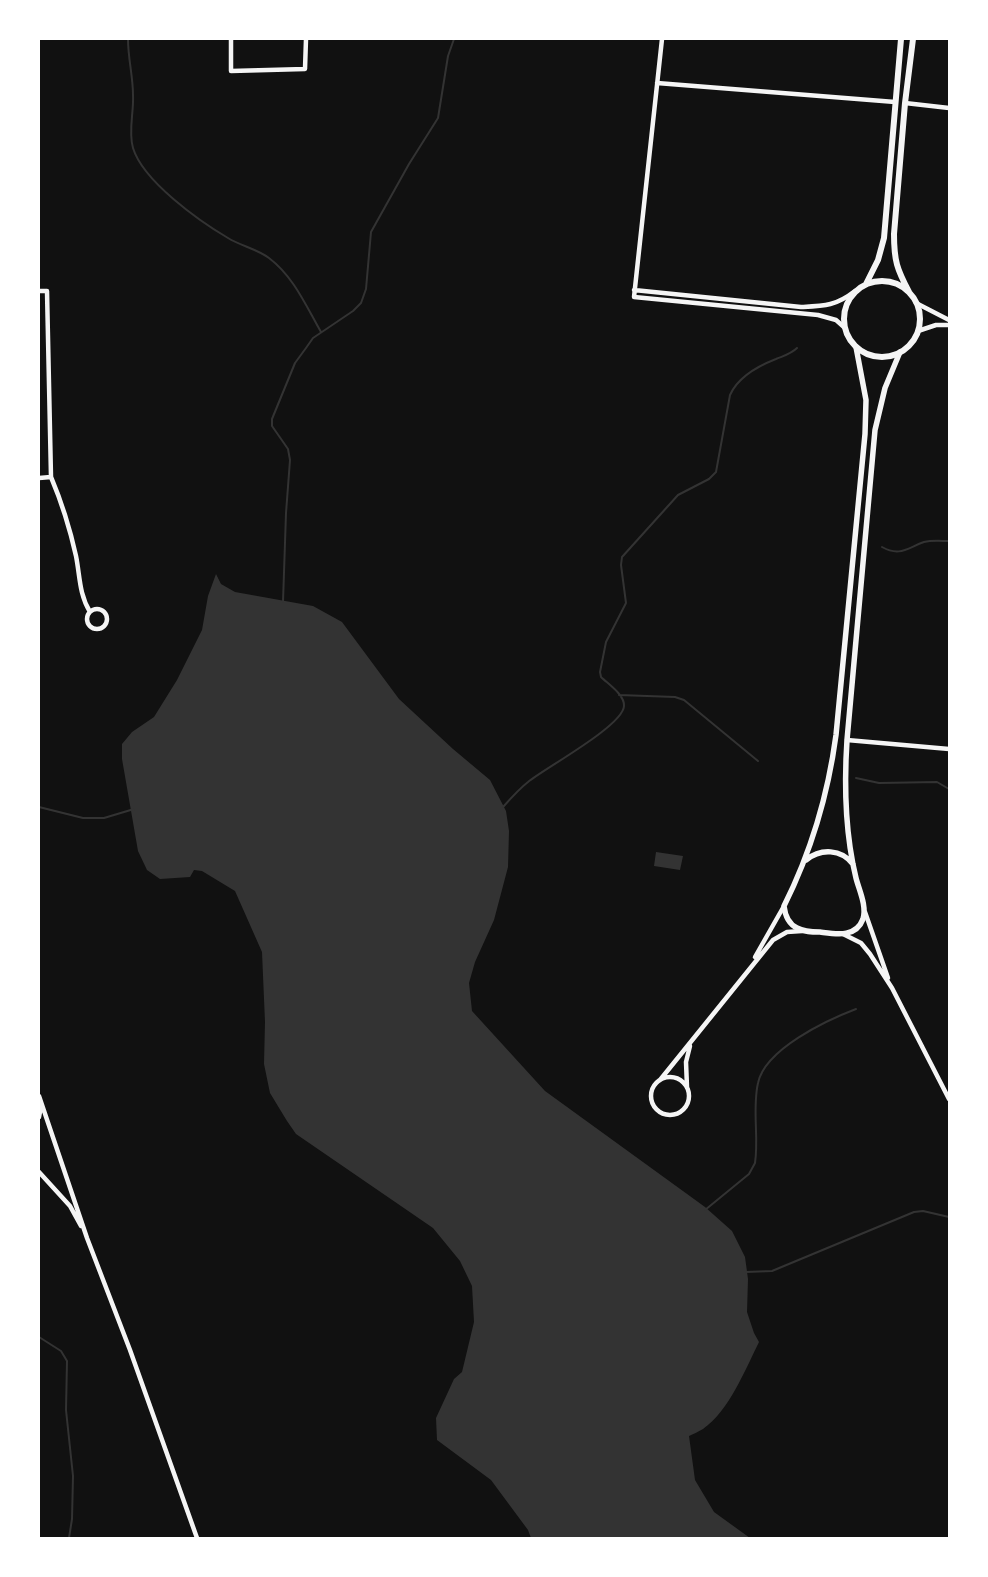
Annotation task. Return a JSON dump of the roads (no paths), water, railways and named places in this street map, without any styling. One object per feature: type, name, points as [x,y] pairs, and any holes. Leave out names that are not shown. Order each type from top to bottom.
[{"type":"main road","points":[[866,284],[878,260],[884,238],[894,102],[901,39]]},
{"type":"main road","points":[[909,292],[900,285],[889,281],[877,281],[866,284],[855,291],[845,308],[845,328],[849,338],[856,347],[865,353],[875,356],[890,356],[900,352],[911,343],[918,331],[920,320],[916,303],[896,267],[894,250],[913,39]]},
{"type":"street","points":[[231,39],[231,71],[305,69],[306,39]]},
{"type":"street","points":[[662,39],[634,297],[818,315],[836,320],[845,328]]},
{"type":"street","points":[[657,83],[894,102]]},
{"type":"street","points":[[906,103],[949,108]]},
{"type":"street","points":[[634,290],[801,307],[821,306],[842,301],[855,291]]},
{"type":"street","points":[[39,291],[48,291],[51,477],[62,503],[76,556],[83,600],[90,612],[87,621],[90,626],[99,629],[104,626],[107,620],[104,612],[98,609],[90,612]]},
{"type":"street","points":[[916,303],[949,320]]},
{"type":"street","points":[[918,331],[936,325],[949,325]]},
{"type":"street","points":[[750,966],[784,906],[804,862],[824,799],[834,753],[865,434],[866,400],[856,347]]},
{"type":"street","points":[[892,988],[864,909],[854,866],[847,816],[845,778],[875,430],[886,388],[900,352]]},
{"type":"street","points":[[39,478],[51,477]]},
{"type":"street","points":[[847,740],[949,750]]},
{"type":"street","points":[[804,862],[816,853],[830,851],[846,858],[854,866]]},
{"type":"street","points":[[784,906],[790,922],[803,931]]},
{"type":"street","points":[[691,1043],[686,1062],[688,1100],[681,1111],[669,1115],[660,1112],[654,1106],[651,1098],[654,1086],[691,1043],[750,966],[777,937],[788,932],[803,931],[843,934],[851,932],[858,927],[863,918],[864,909]]},
{"type":"street","points":[[843,934],[855,939],[864,946],[892,988],[949,1099]]},
{"type":"street","points":[[660,1080],[668,1077],[677,1079],[684,1084],[688,1091]]},
{"type":"street","points":[[39,1096],[88,1238],[197,1538]]},
{"type":"street","points":[[39,1117],[41,1104]]},
{"type":"street","points":[[39,1172],[70,1206],[88,1238]]},
{"type":"waterway","points":[[128,39],[133,88],[131,135],[133,148],[139,161],[148,174],[188,211],[228,238],[264,255],[278,266],[299,292],[321,332]]},
{"type":"waterway","points":[[283,602],[290,460],[288,449],[272,426],[272,419],[295,363],[313,338],[353,311],[361,303],[366,289],[371,232],[409,164],[438,118],[448,56],[454,39]]},
{"type":"waterway","points":[[503,807],[528,782],[598,735],[620,714],[624,702],[616,690],[601,677],[600,672],[606,642],[626,603],[621,565],[622,557],[678,495],[709,479],[716,472],[730,395],[738,383],[756,369],[797,348]]},
{"type":"waterway","points":[[882,547],[888,550],[899,551],[924,542],[949,541]]},
{"type":"waterway","points":[[619,695],[675,697],[684,700],[758,761]]},
{"type":"waterway","points":[[856,778],[879,783],[937,782],[949,789]]},
{"type":"waterway","points":[[39,807],[83,818],[104,818],[134,809]]},
{"type":"waterway","points":[[705,1210],[749,1174],[755,1163],[756,1093],[763,1071],[772,1059],[784,1048],[814,1028],[856,1009]]},
{"type":"waterway","points":[[746,1272],[772,1271],[914,1212],[923,1211],[949,1217]]},
{"type":"waterway","points":[[39,1337],[61,1351],[67,1361],[66,1410],[73,1476],[72,1519],[69,1538]]}]
